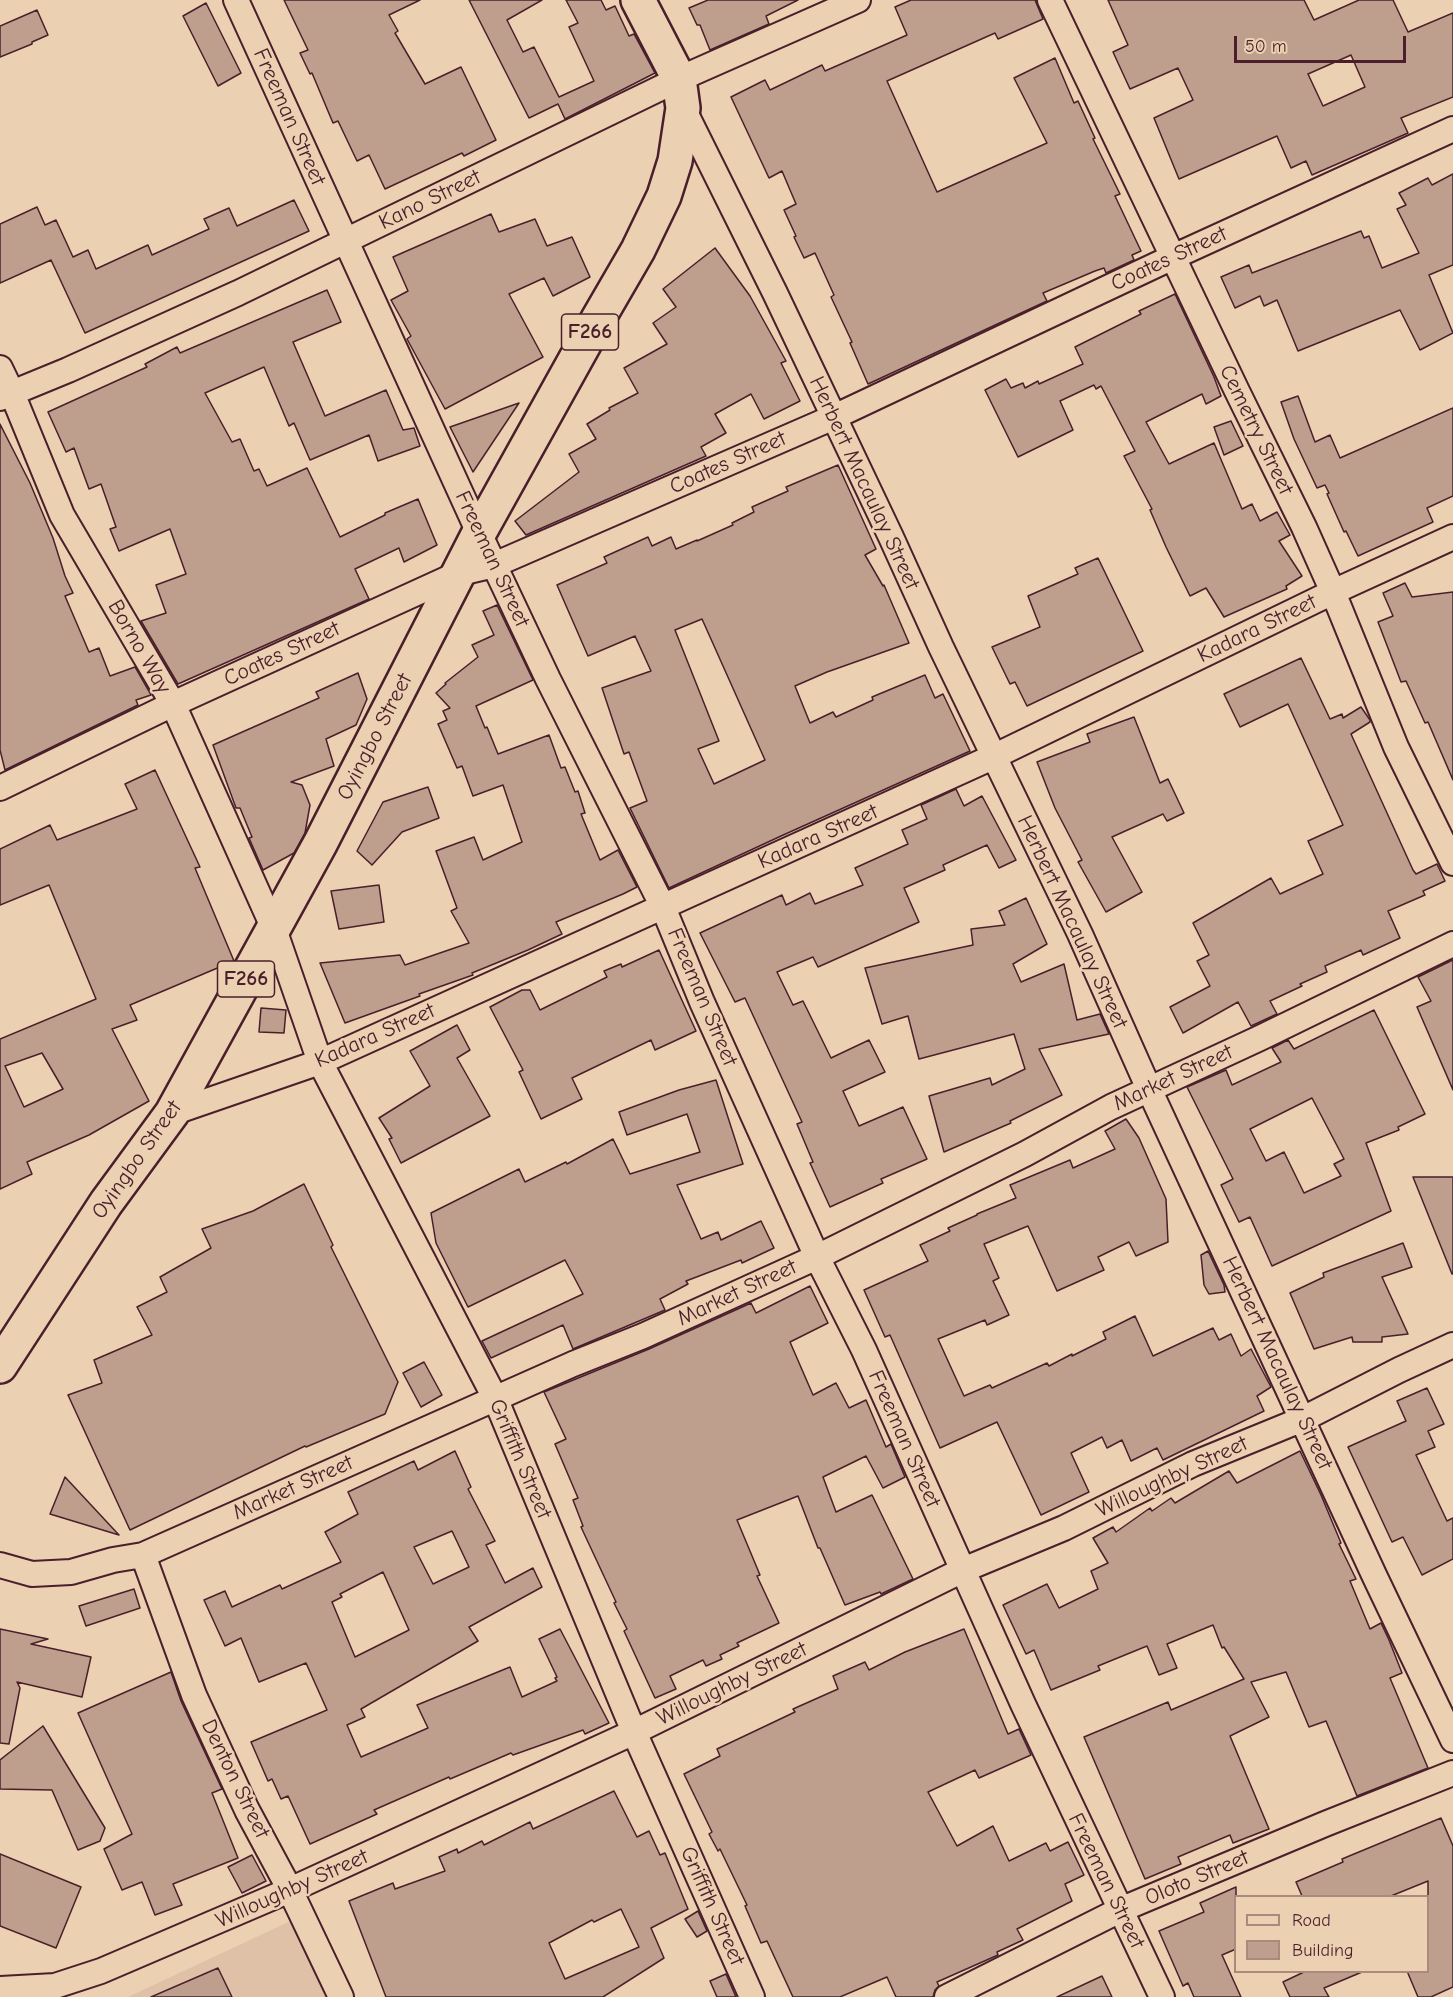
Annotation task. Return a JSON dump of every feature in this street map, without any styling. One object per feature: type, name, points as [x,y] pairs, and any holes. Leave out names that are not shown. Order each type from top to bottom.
[{"type":"highway","points":[[638,0],[681,94]]},
{"type":"highway","name":"Oyingbo Street","points":[[0,1366],[11,1343],[106,1203],[172,1113],[326,834],[479,534],[642,241],[664,196],[675,161],[681,94]]},
{"type":"street","name":"Freeman Street","points":[[236,0],[479,534],[548,679],[663,907],[702,1002],[817,1257],[864,1350],[1028,1714],[1162,1997]]},
{"type":"street","name":"Kano Street","points":[[6,395],[68,370],[227,298],[345,241],[681,94],[858,0]]},
{"type":"street","name":"Cemetry Street","points":[[1050,0],[1304,527],[1334,592],[1396,747],[1453,863]]},
{"type":"street","name":"Herbert Macaulay Street","points":[[681,94],[941,647],[1080,934],[1149,1089],[1453,1740]]},
{"type":"street","name":"Coates Street","points":[[0,788],[172,704],[460,573],[494,565],[834,417],[1173,257],[1453,129]]},
{"type":"street","name":"Borno Way","points":[[0,368],[6,395],[62,516],[172,704],[274,929]]},
{"type":"street","name":"Kadara Street","points":[[172,1113],[320,1062],[995,756],[1453,537]]},
{"type":"street","name":"Griffith Street","points":[[274,929],[320,1062],[496,1400],[634,1732],[753,1997]]},
{"type":"street","name":"Market Street","points":[[0,1565],[32,1574],[71,1572],[113,1560],[143,1555],[817,1257],[1025,1154],[1111,1107],[1260,1038],[1453,944]]},
{"type":"street","name":"Willoughby Street","points":[[0,1989],[55,1986],[91,1974],[290,1890],[634,1732],[963,1570],[1064,1528],[1193,1464],[1303,1419],[1453,1345]]},
{"type":"street","name":"Denton Street","points":[[143,1555],[194,1695],[247,1810],[290,1890],[341,1997]]},
{"type":"street","name":"Oloto Street","points":[[947,1997],[1120,1910],[1453,1773]]},
{"type":"shaded area","points":[[295,1919],[346,1997],[128,1997]]},
{"type":"building","points":[[284,0],[420,0],[389,15],[398,31],[395,33],[425,84],[461,67],[496,140],[464,156],[462,153],[385,189],[369,155],[357,161],[338,121],[333,123],[312,73],[310,74],[300,53],[308,50]]},
{"type":"building","points":[[469,0],[542,0],[507,20],[523,52],[534,47],[559,97],[594,81],[569,27],[578,23],[566,0],[601,0],[606,10],[615,6],[629,36],[634,34],[655,73],[565,119],[558,104],[529,118]]},
{"type":"building","points":[[708,0],[798,0],[766,16],[769,24],[710,50],[700,25],[697,25],[689,8]]},
{"type":"building","points":[[911,0],[1035,0],[1043,19],[998,39],[995,33],[887,81],[937,192],[1047,143],[1014,78],[1055,58],[1074,103],[1078,101],[1095,138],[1093,139],[1120,194],[1115,196],[1141,251],[1132,255],[1134,260],[1106,273],[1104,268],[1043,293],[1047,301],[868,384],[831,297],[834,295],[815,253],[804,258],[794,237],[796,236],[784,210],[796,204],[782,171],[769,178],[731,97],[765,80],[770,90],[822,65],[825,71],[907,35],[895,7]]},
{"type":"building","points":[[1108,0],[1304,0],[1314,20],[1359,0],[1393,0],[1408,32],[1453,13],[1453,97],[1401,118],[1408,133],[1312,175],[1306,161],[1291,168],[1277,136],[1179,179],[1154,118],[1193,100],[1178,68],[1130,89],[1113,52],[1128,45]],"holes":[[[1351,55],[1365,87],[1323,106],[1308,74]]]},
{"type":"building","points":[[206,3],[241,73],[218,86],[183,16]]},
{"type":"building","points":[[37,10],[48,35],[0,57],[0,26]]},
{"type":"building","points":[[1453,174],[1453,265],[1429,275],[1453,333],[1420,350],[1400,310],[1298,351],[1277,300],[1264,306],[1260,296],[1235,308],[1221,277],[1249,265],[1252,273],[1361,231],[1364,238],[1369,236],[1382,268],[1419,253],[1397,209],[1406,205],[1399,193],[1428,178],[1432,185]]},
{"type":"building","points":[[294,200],[309,231],[85,333],[51,260],[0,283],[0,224],[37,207],[45,225],[56,220],[73,257],[88,250],[96,269],[148,245],[152,255],[209,229],[204,219],[229,208],[237,226]]},
{"type":"building","points":[[491,214],[499,232],[535,219],[547,246],[572,237],[590,277],[553,296],[544,278],[509,294],[543,357],[445,409],[407,339],[411,336],[391,300],[408,291],[393,257]]},
{"type":"building","points":[[715,248],[750,296],[786,361],[781,363],[800,401],[764,419],[751,394],[715,414],[726,433],[701,447],[706,456],[526,535],[515,521],[579,472],[569,454],[596,439],[587,424],[610,410],[609,408],[638,393],[624,368],[667,344],[653,323],[676,307],[663,289]]},
{"type":"building","points":[[327,290],[341,322],[293,342],[325,416],[386,390],[403,430],[414,428],[420,446],[378,461],[369,435],[310,460],[294,423],[289,426],[264,367],[205,393],[232,442],[240,439],[254,471],[259,469],[267,486],[307,468],[340,537],[385,513],[418,499],[437,545],[404,562],[399,548],[355,569],[369,599],[178,684],[141,621],[166,613],[156,585],[186,574],[170,529],[119,551],[110,529],[116,527],[101,484],[89,489],[74,448],[66,452],[48,412],[147,367],[145,364],[177,347],[180,353]]},
{"type":"building","points":[[1175,294],[1221,396],[1206,404],[1202,394],[1146,422],[1169,464],[1214,443],[1242,509],[1252,504],[1260,521],[1277,512],[1290,535],[1279,541],[1302,576],[1286,586],[1287,589],[1224,617],[1206,588],[1190,596],[1166,547],[1150,510],[1152,509],[1124,456],[1135,451],[1101,386],[1096,389],[1094,385],[1060,401],[1073,430],[1018,457],[985,390],[1006,379],[1011,388],[1023,383],[1025,388],[1083,364],[1075,347],[1141,314],[1139,311]]},
{"type":"building","points":[[1298,396],[1315,442],[1330,435],[1340,458],[1453,408],[1453,496],[1427,508],[1433,522],[1358,556],[1346,531],[1344,532],[1325,485],[1317,488],[1294,439],[1281,402]]},
{"type":"building","points":[[519,403],[473,472],[450,427]]},
{"type":"building","points":[[1231,421],[1243,446],[1224,455],[1214,427]]},
{"type":"building","points":[[0,424],[30,483],[53,538],[73,593],[65,596],[89,652],[99,648],[110,676],[135,667],[151,695],[136,700],[138,705],[5,770],[0,750]]},
{"type":"building","points":[[838,465],[876,549],[865,555],[884,585],[909,643],[827,672],[795,686],[810,723],[833,712],[836,717],[873,700],[872,697],[925,675],[935,698],[943,694],[970,751],[669,888],[630,808],[647,801],[629,752],[624,754],[602,688],[651,671],[635,636],[588,656],[557,585],[607,563],[604,557],[648,537],[652,546],[671,537],[676,549],[697,541],[733,525],[732,523],[754,512],[752,507],[788,491],[786,487]],"holes":[[[702,619],[765,760],[714,784],[698,749],[719,741],[675,630]]]},
{"type":"building","points":[[1098,558],[1143,651],[1027,706],[1015,682],[1010,684],[992,647],[1040,627],[1028,596],[1078,574],[1075,568]]},
{"type":"building","points":[[1405,583],[1412,597],[1453,592],[1453,780],[1428,722],[1425,723],[1406,681],[1401,682],[1378,622],[1393,616],[1383,593]]},
{"type":"building","points":[[497,605],[533,680],[476,706],[485,728],[487,727],[498,754],[549,735],[561,768],[565,767],[575,792],[578,791],[585,813],[581,814],[600,860],[618,850],[637,887],[556,922],[562,934],[528,950],[472,973],[473,975],[345,1023],[320,963],[400,955],[405,965],[469,943],[451,911],[457,908],[436,851],[474,837],[483,860],[522,842],[503,785],[473,796],[462,766],[457,768],[438,724],[447,720],[443,711],[450,708],[436,693],[478,657],[472,645],[494,635],[483,611]]},
{"type":"building","points":[[1301,658],[1330,719],[1342,714],[1343,718],[1361,707],[1370,720],[1351,734],[1413,870],[1416,874],[1437,864],[1445,881],[1423,891],[1425,895],[1388,911],[1400,938],[1363,955],[1361,950],[1325,966],[1327,972],[1270,1001],[1277,1014],[1251,1026],[1238,1002],[1183,1033],[1170,1007],[1210,986],[1197,961],[1209,955],[1193,923],[1271,878],[1280,894],[1323,874],[1308,841],[1343,825],[1288,704],[1240,727],[1224,694]]},
{"type":"building","points":[[358,673],[367,699],[356,725],[326,739],[334,766],[291,782],[302,785],[310,805],[305,833],[294,853],[263,870],[249,838],[252,837],[240,808],[236,808],[213,745],[319,698],[316,692]]},
{"type":"building","points":[[1134,717],[1160,783],[1168,779],[1184,813],[1167,821],[1163,814],[1112,837],[1142,892],[1106,912],[1078,862],[1082,860],[1055,808],[1037,762],[1090,742],[1087,734]]},
{"type":"building","points":[[155,770],[200,867],[195,868],[234,961],[130,1005],[137,1020],[112,1029],[149,1101],[89,1135],[27,1162],[32,1174],[0,1189],[0,1039],[96,999],[49,885],[0,905],[0,849],[50,825],[57,840],[137,809],[125,784]],"holes":[[[42,1053],[63,1089],[24,1107],[5,1066]]]},
{"type":"building","points":[[428,787],[439,818],[402,832],[372,865],[357,851],[383,802]]},
{"type":"building","points":[[956,789],[964,806],[982,796],[1016,860],[999,868],[987,845],[943,865],[945,870],[904,888],[919,922],[818,967],[813,957],[777,972],[793,1005],[803,1001],[831,1058],[869,1040],[885,1072],[843,1091],[859,1126],[903,1107],[927,1159],[881,1179],[883,1183],[830,1207],[810,1163],[813,1162],[797,1124],[802,1122],[745,998],[735,1002],[700,933],[782,895],[786,905],[810,893],[815,904],[863,885],[855,868],[908,844],[902,830],[927,819],[921,805]]},
{"type":"building","points":[[379,885],[384,922],[339,929],[331,891]]},
{"type":"building","points":[[1026,898],[1047,944],[1013,964],[1021,982],[1064,964],[1077,1020],[1100,1014],[1109,1034],[1039,1049],[1062,1095],[1010,1121],[1011,1123],[944,1152],[929,1096],[990,1078],[992,1085],[1025,1069],[1014,1034],[919,1059],[908,1016],[882,1024],[865,968],[973,945],[971,929],[1005,925],[999,911]]},
{"type":"building","points":[[659,950],[696,1031],[655,1050],[651,1040],[572,1078],[582,1099],[541,1119],[519,1072],[523,1070],[490,1007],[522,990],[530,990],[540,1010],[607,977],[604,971],[621,964],[622,967]]},
{"type":"building","points":[[1453,960],[1453,1090],[1417,1007],[1431,1001],[1418,977]]},
{"type":"building","points":[[261,1008],[286,1010],[284,1033],[259,1032]]},
{"type":"building","points":[[1374,1010],[1425,1114],[1398,1127],[1399,1130],[1366,1143],[1391,1211],[1272,1266],[1250,1217],[1239,1222],[1221,1185],[1233,1179],[1187,1087],[1226,1070],[1232,1085],[1281,1062],[1272,1048],[1288,1040],[1294,1049]],"holes":[[[1312,1098],[1344,1159],[1334,1164],[1341,1176],[1304,1193],[1284,1152],[1266,1161],[1250,1129]]]},
{"type":"building","points":[[457,1025],[470,1050],[457,1058],[490,1116],[401,1163],[389,1139],[392,1138],[379,1118],[430,1086],[410,1051]]},
{"type":"building","points":[[716,1080],[743,1164],[677,1185],[701,1239],[718,1232],[721,1240],[761,1221],[774,1248],[742,1263],[741,1260],[686,1281],[688,1284],[660,1299],[665,1310],[573,1349],[563,1325],[491,1358],[482,1341],[583,1294],[565,1260],[468,1307],[436,1243],[431,1213],[519,1169],[525,1182],[566,1162],[567,1164],[613,1139],[630,1174],[700,1152],[687,1114],[627,1135],[619,1112],[679,1090]]},
{"type":"building","points":[[1126,1119],[1139,1138],[1166,1199],[1168,1242],[1136,1256],[1129,1242],[1098,1257],[1104,1270],[1057,1291],[1028,1226],[984,1244],[999,1278],[993,1281],[1009,1315],[987,1325],[985,1320],[938,1339],[964,1396],[990,1385],[992,1388],[1047,1363],[1049,1366],[1072,1354],[1072,1356],[1106,1339],[1103,1332],[1135,1316],[1153,1356],[1213,1328],[1219,1340],[1231,1334],[1241,1356],[1251,1349],[1271,1387],[1257,1396],[1264,1411],[1163,1460],[1157,1448],[1131,1461],[1122,1440],[1107,1448],[1102,1437],[1071,1453],[1089,1492],[1041,1515],[997,1422],[940,1448],[890,1335],[885,1337],[864,1290],[928,1261],[920,1245],[950,1231],[948,1228],[1016,1198],[1010,1185],[1070,1160],[1073,1168],[1115,1149],[1105,1131]]},
{"type":"building","points":[[1413,1177],[1453,1177],[1453,1274],[1452,1274]]},
{"type":"building","points":[[304,1184],[333,1245],[331,1247],[398,1382],[385,1414],[305,1446],[130,1530],[68,1395],[102,1383],[94,1360],[152,1335],[137,1307],[167,1292],[160,1277],[211,1248],[202,1229],[253,1211]]},
{"type":"building","points":[[1403,1243],[1412,1267],[1382,1277],[1408,1334],[1382,1337],[1382,1342],[1353,1342],[1352,1337],[1314,1349],[1290,1293],[1324,1277],[1323,1273]]},
{"type":"building","points":[[1208,1251],[1225,1292],[1209,1294],[1204,1285],[1201,1255]]},
{"type":"building","points":[[810,1286],[828,1323],[790,1342],[813,1395],[836,1383],[849,1408],[866,1400],[886,1447],[891,1444],[905,1477],[883,1488],[866,1456],[823,1477],[836,1512],[872,1495],[913,1579],[881,1594],[880,1592],[845,1605],[820,1548],[818,1548],[798,1496],[737,1520],[760,1575],[757,1576],[779,1623],[737,1643],[739,1646],[720,1655],[722,1659],[706,1666],[703,1660],[670,1676],[676,1689],[655,1698],[624,1631],[627,1629],[614,1603],[616,1602],[581,1527],[583,1526],[573,1500],[578,1498],[555,1444],[566,1439],[544,1392],[649,1349],[751,1303],[756,1313]]},
{"type":"building","points":[[424,1362],[442,1395],[421,1407],[403,1373]]},
{"type":"building","points":[[1427,1388],[1444,1424],[1428,1431],[1435,1447],[1416,1455],[1447,1521],[1453,1518],[1453,1559],[1422,1575],[1403,1537],[1392,1542],[1348,1447],[1406,1421],[1397,1401]]},
{"type":"building","points":[[455,1451],[471,1487],[468,1489],[495,1541],[486,1545],[505,1583],[533,1568],[542,1587],[469,1627],[478,1641],[361,1709],[365,1717],[347,1725],[361,1757],[428,1728],[417,1705],[510,1667],[522,1697],[557,1681],[539,1639],[560,1629],[609,1723],[585,1734],[583,1730],[513,1755],[511,1753],[450,1779],[449,1777],[374,1810],[377,1814],[310,1844],[288,1796],[281,1799],[272,1779],[268,1781],[251,1742],[327,1710],[306,1663],[259,1682],[241,1638],[225,1646],[204,1600],[225,1591],[232,1607],[280,1585],[282,1589],[341,1562],[325,1532],[358,1514],[348,1492],[414,1461],[418,1470]],"holes":[[[452,1531],[469,1567],[433,1584],[414,1547]],[[383,1572],[409,1630],[355,1657],[332,1602],[342,1597],[340,1594]]]},
{"type":"building","points":[[1300,1451],[1356,1579],[1350,1581],[1370,1629],[1381,1623],[1389,1640],[1402,1673],[1390,1678],[1428,1768],[1357,1796],[1326,1721],[1309,1727],[1286,1672],[1251,1682],[1269,1717],[1230,1736],[1269,1829],[1233,1843],[1230,1835],[1178,1857],[1181,1864],[1145,1879],[1084,1737],[1168,1702],[1171,1710],[1244,1679],[1224,1647],[1222,1648],[1213,1625],[1167,1644],[1177,1668],[1159,1675],[1147,1646],[1098,1666],[1100,1670],[1051,1690],[1034,1650],[1026,1654],[1003,1605],[1047,1584],[1059,1608],[1098,1589],[1091,1571],[1108,1563],[1093,1538],[1113,1527],[1116,1532],[1150,1508],[1152,1511],[1171,1498],[1175,1503],[1229,1471],[1237,1483]]},
{"type":"building","points":[[65,1477],[119,1535],[50,1514]]},
{"type":"building","points":[[134,1589],[140,1608],[86,1626],[79,1606]]},
{"type":"building","points":[[0,1629],[48,1639],[31,1644],[91,1657],[82,1697],[17,1682],[20,1688],[9,1744],[0,1743]]},
{"type":"building","points":[[964,1629],[1008,1734],[1019,1729],[1031,1755],[979,1778],[975,1770],[928,1792],[957,1846],[993,1826],[1009,1861],[1046,1843],[1050,1851],[1068,1842],[1084,1875],[1065,1884],[1072,1901],[1017,1929],[1023,1940],[997,1952],[998,1955],[937,1982],[939,1986],[933,1997],[896,1997],[887,1977],[840,1997],[793,1997],[767,1941],[761,1943],[745,1906],[747,1905],[720,1849],[718,1851],[709,1834],[712,1832],[684,1774],[720,1756],[717,1749],[795,1712],[793,1709],[838,1689],[833,1676],[865,1662],[869,1670],[905,1652]]},
{"type":"building","points":[[171,1672],[181,1701],[222,1789],[212,1793],[238,1858],[173,1884],[182,1905],[155,1915],[142,1882],[122,1890],[104,1849],[132,1834],[78,1713]]},
{"type":"building","points":[[43,1726],[105,1828],[100,1841],[78,1850],[52,1790],[0,1789],[0,1760]]},
{"type":"building","points":[[614,1791],[637,1837],[649,1831],[660,1855],[665,1853],[688,1909],[651,1928],[664,1958],[603,1997],[386,1997],[349,1901],[393,1883],[395,1889],[445,1871],[439,1857],[457,1849],[458,1853],[482,1841],[484,1845],[530,1822],[533,1829]],"holes":[[[621,1909],[639,1947],[565,1979],[549,1943],[592,1920],[594,1922]]]},
{"type":"building","points":[[1441,1818],[1453,1846],[1453,1987],[1431,1997],[1418,1997],[1408,1973],[1429,1973],[1428,1881],[1393,1895],[1302,1895],[1296,1882],[1343,1862],[1342,1859]]},
{"type":"building","points":[[0,1854],[81,1887],[56,1948],[0,1926]]},
{"type":"building","points":[[252,1855],[266,1881],[242,1893],[228,1867]]},
{"type":"building","points":[[1236,1887],[1234,1950],[1222,1955],[1241,1997],[1194,1997],[1188,1983],[1183,1986],[1159,1931],[1204,1912],[1200,1903]]},
{"type":"building","points":[[698,1911],[707,1931],[697,1937],[685,1919]]},
{"type":"building","points":[[218,1968],[232,1997],[151,1997]]},
{"type":"building","points":[[1302,1973],[1360,1973],[1324,1988],[1329,1997],[1290,1997],[1283,1982]]},
{"type":"building","points":[[726,1974],[736,1997],[717,1997],[710,1981]]},
{"type":"building","points":[[1102,1976],[1112,1997],[1057,1997]]}]
